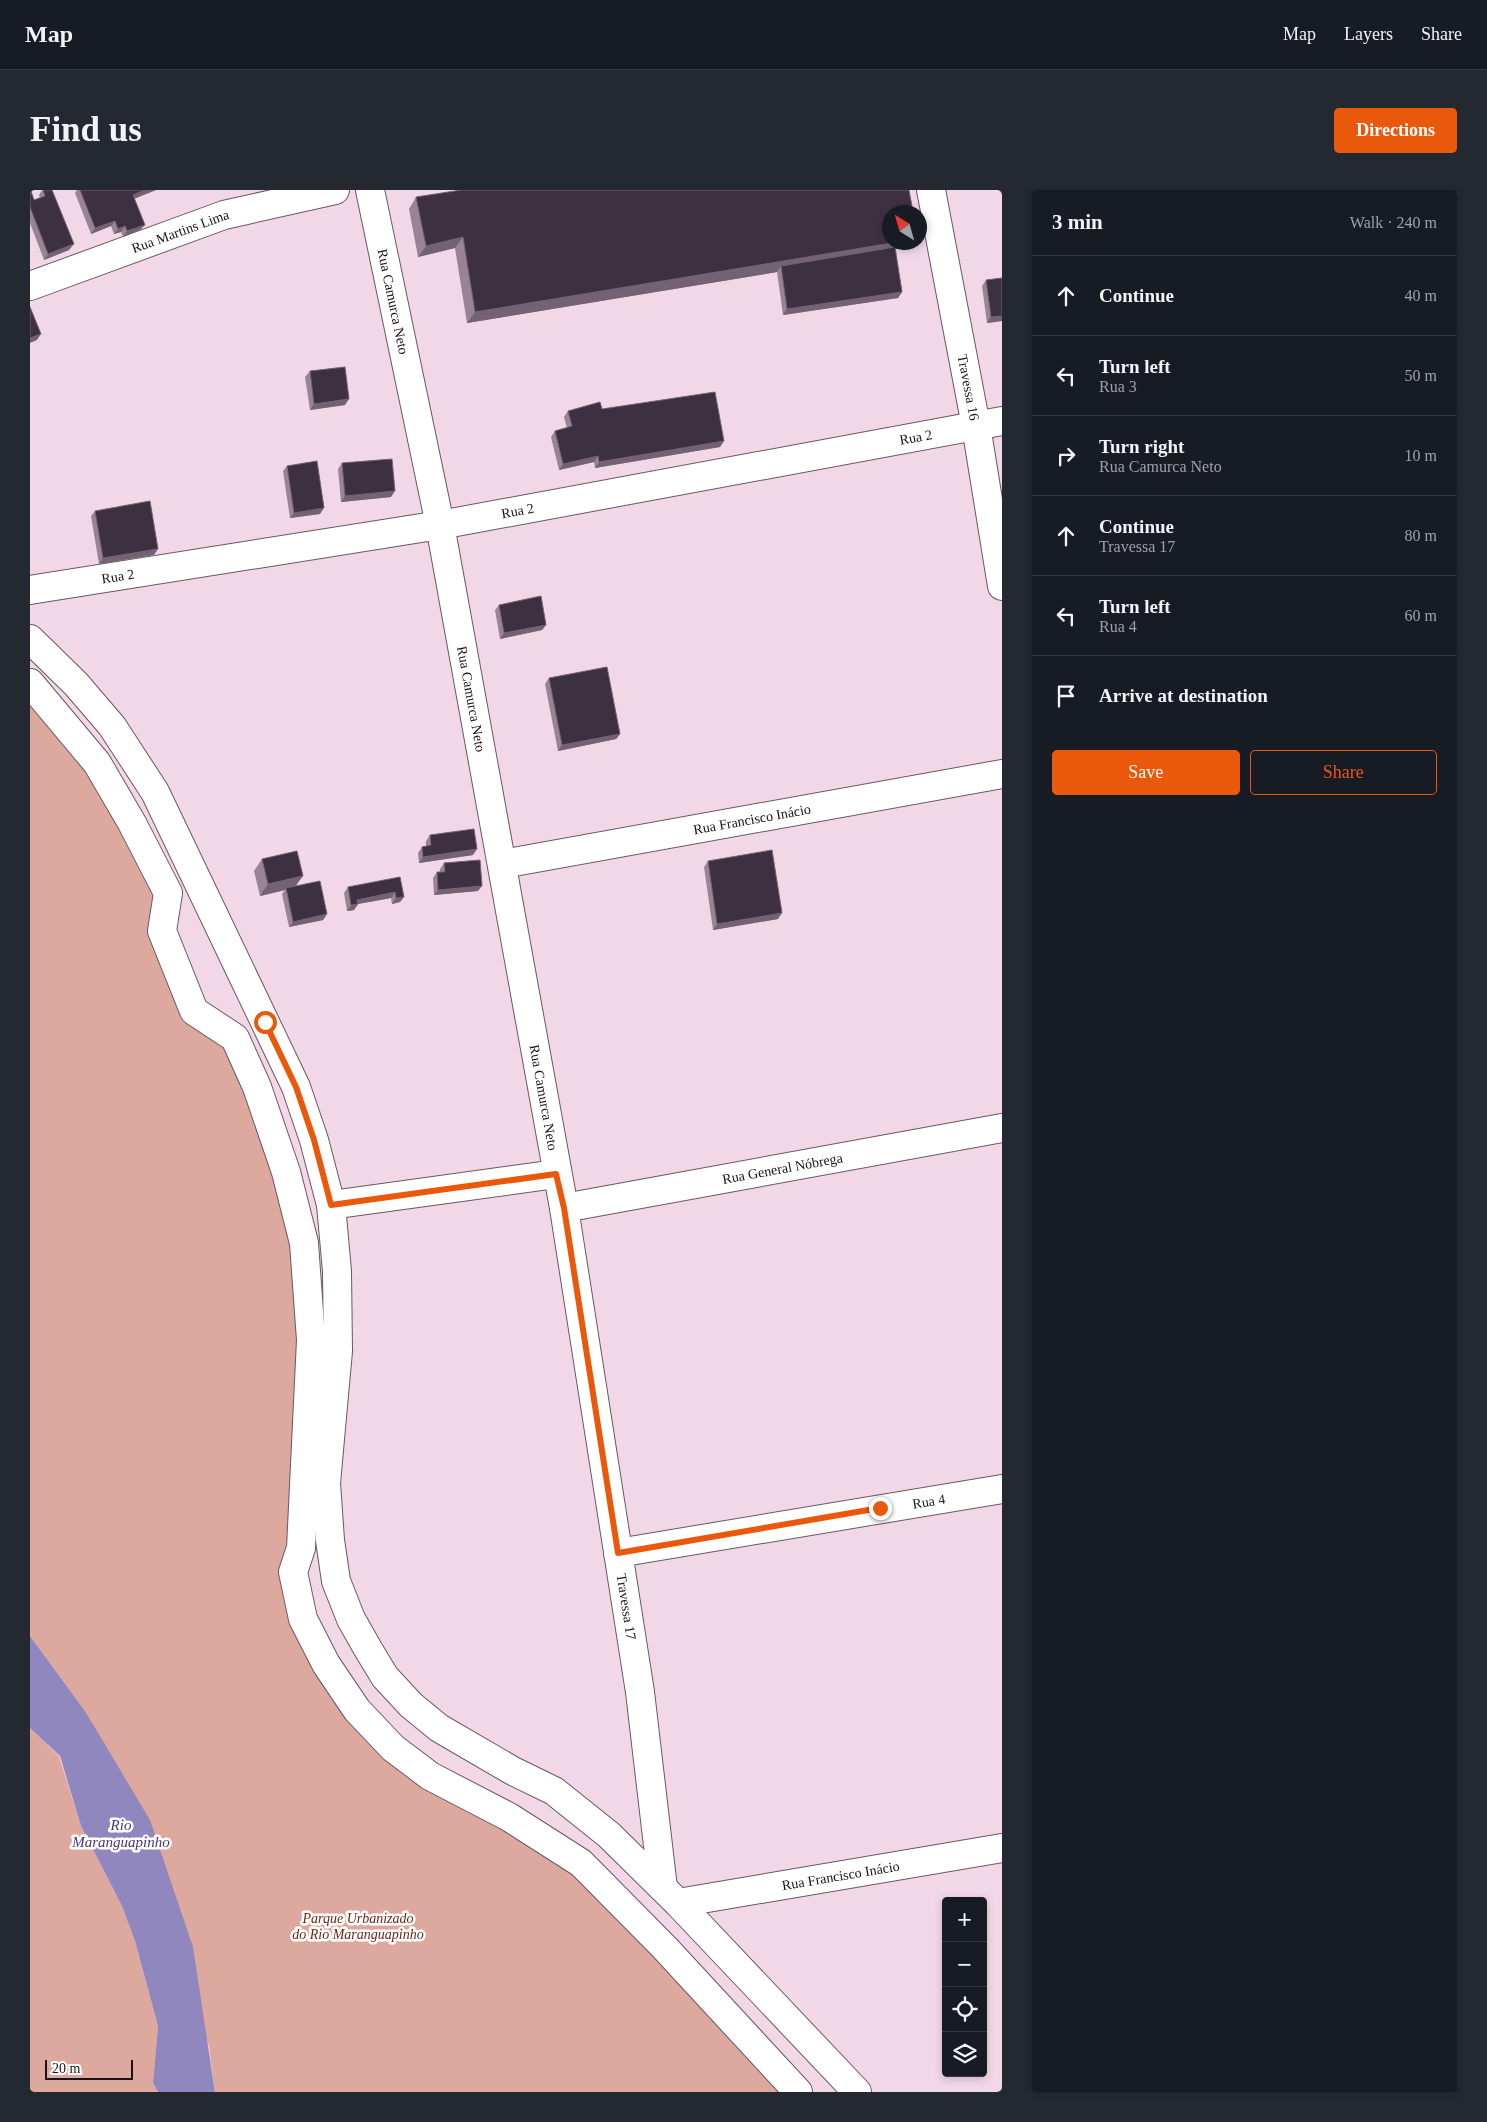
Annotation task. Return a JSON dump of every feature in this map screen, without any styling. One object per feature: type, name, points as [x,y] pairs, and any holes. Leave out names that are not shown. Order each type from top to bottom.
[{"type":"street","name":"Rua Martins Lima","points":[[30,286],[224,215],[335,190]]},
{"type":"street","name":"Rua Camurca Neto","points":[[370,190],[440,524],[556,1174],[564,1208]]},
{"type":"street","name":"Travessa 16","points":[[931,190],[989,424],[1002,586]]},
{"type":"street","name":"Rua 2","points":[[30,590],[440,524],[989,424]]},
{"type":"street","points":[[30,639],[76,684],[112,726],[155,792],[296,1087],[314,1140],[331,1205],[337,1271],[338,1351],[326,1483],[330,1540],[336,1581],[351,1619],[385,1677],[411,1705],[440,1728],[513,1771],[554,1791],[609,1835],[671,1896],[857,2092]]},
{"type":"street","points":[[30,684],[97,763],[132,823],[168,892],[162,932],[194,1011],[236,1038],[257,1086],[286,1172],[304,1243],[311,1340],[300,1548],[292,1572],[303,1619],[326,1664],[357,1710],[393,1748],[430,1776],[509,1817],[581,1864],[665,1948],[798,2092]]},
{"type":"street","name":"Rua Francisco Inácio","points":[[502,864],[1002,774]]},
{"type":"street","name":"Rua General Nóbrega","points":[[564,1208],[1002,1128]]},
{"type":"street","points":[[331,1205],[556,1174]]},
{"type":"street","name":"Travessa 17","points":[[564,1208],[671,1896]]},
{"type":"street","name":"Rua 4","points":[[618,1553],[1002,1489]]},
{"type":"street","name":"Rua Francisco Inácio","points":[[671,1896],[1002,1848]]},
{"type":"green space","name":"Parque Urbanizado do Rio Maranguapinho","points":[[30,683],[132,823],[194,1011],[235,1038],[304,1243],[293,1572],[357,1710],[581,1863],[798,2092],[215,2092],[209,2046],[85,1711],[30,1636]]},
{"type":"green space","points":[[30,1728],[59,1756],[81,1826],[122,1906],[135,1941],[158,2026],[153,2083],[158,2092],[30,2092]]},
{"type":"water","name":"Rio Maranguapinho","points":[[30,1636],[85,1711],[150,1820],[193,1947],[215,2092],[158,2092],[153,2083],[158,2026],[135,1941],[122,1906],[81,1826],[60,1756],[30,1728]]},
{"type":"building","points":[[43,190],[52,190],[74,244],[48,254],[30,207],[30,191],[34,200],[45,196]]},
{"type":"building","points":[[80,190],[145,190],[133,195],[145,225],[127,231],[125,226],[118,229],[115,221],[95,228]]},
{"type":"building","points":[[461,190],[909,190],[912,205],[882,205],[882,245],[475,312],[463,237],[426,246],[416,197]]},
{"type":"building","points":[[882,249],[895,250],[902,292],[787,309],[781,266]]},
{"type":"building","points":[[1002,278],[1002,316],[991,317],[986,280]]},
{"type":"building","points":[[30,307],[41,334],[30,338]]},
{"type":"building","points":[[345,367],[349,399],[314,404],[310,371]]},
{"type":"building","points":[[715,392],[724,441],[599,462],[598,456],[563,464],[555,431],[572,426],[568,411],[600,402],[602,409]]},
{"type":"building","points":[[392,459],[395,491],[345,496],[342,463]]},
{"type":"building","points":[[317,461],[324,508],[294,513],[287,466]]},
{"type":"building","points":[[150,501],[158,549],[103,558],[95,511]]},
{"type":"building","points":[[541,596],[546,625],[504,633],[499,605]]},
{"type":"building","points":[[607,667],[620,734],[562,745],[549,678]]},
{"type":"building","points":[[474,829],[477,849],[423,857],[422,847],[431,845],[430,835]]},
{"type":"building","points":[[772,850],[782,913],[717,924],[708,861]]},
{"type":"building","points":[[297,851],[303,876],[268,884],[262,859]]},
{"type":"building","points":[[480,860],[482,886],[438,890],[437,872],[445,872],[444,863]]},
{"type":"building","points":[[400,877],[404,897],[396,898],[395,892],[357,900],[358,904],[351,905],[348,887]]},
{"type":"building","points":[[320,881],[327,914],[293,922],[286,888]]},
{"type":"route","points":[[265,1022],[296,1087],[314,1140],[331,1205],[556,1174],[564,1208],[618,1553],[880,1508]]}]
